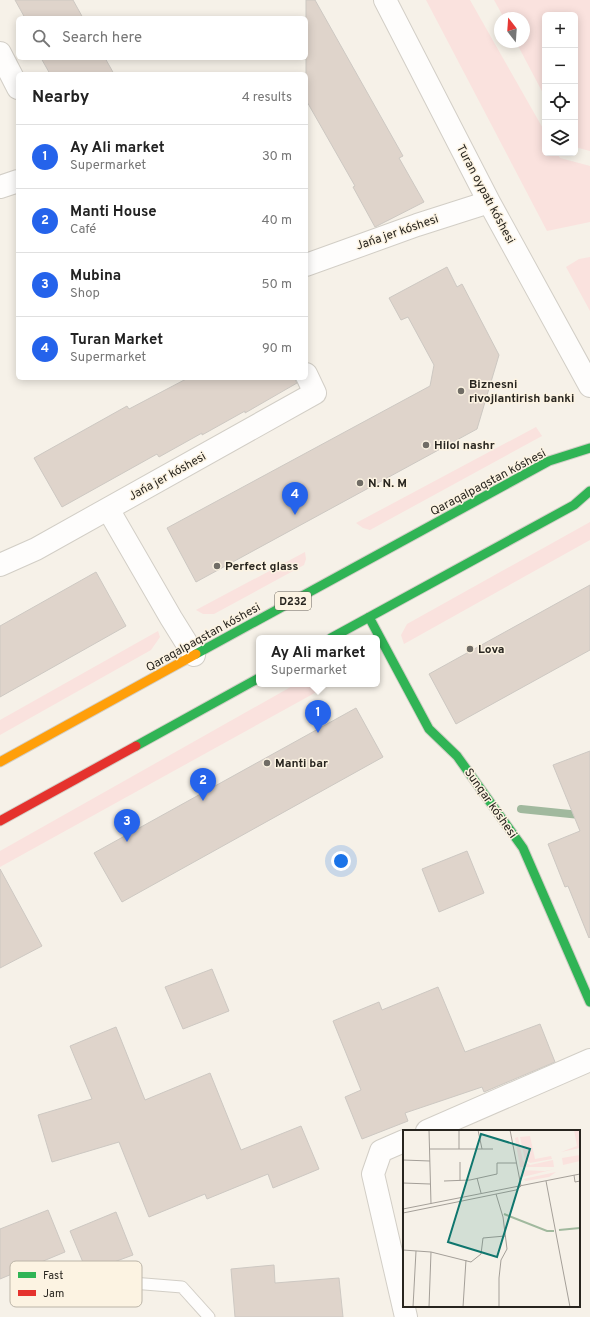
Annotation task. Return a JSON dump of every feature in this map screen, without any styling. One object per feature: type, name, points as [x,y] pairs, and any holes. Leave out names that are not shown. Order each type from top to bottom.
[{"type":"main road","name":"Qaraqalpaqstan kóshesi","points":[[0,762],[549,461],[590,448]]},
{"type":"main road","points":[[336,635],[574,505],[590,491]]},
{"type":"main road","name":"Sunqar kóshesi","points":[[369,617],[379,635]]},
{"type":"main road","name":"Sunqar kóshesi","points":[[380,638],[429,729],[457,756],[523,848],[590,1002]]},
{"type":"main road","points":[[0,821],[256,680]]},
{"type":"street","name":"Turan oypatı kóshesi","points":[[385,0],[489,202],[590,386]]},
{"type":"street","points":[[0,53],[16,84]]},
{"type":"street","points":[[0,187],[16,182]]},
{"type":"street","name":"Jańa jer kóshesi","points":[[308,264],[417,225],[489,202]]},
{"type":"street","name":"Jańa jer kóshesi","points":[[0,565],[36,549],[315,393],[308,378]]},
{"type":"street","points":[[108,509],[194,655]]},
{"type":"street","points":[[429,1130],[590,1060]]},
{"type":"street","points":[[403,1141],[381,1151],[373,1174],[403,1304]]},
{"type":"street","points":[[404,1307],[406,1317]]},
{"type":"lane","points":[[142,1284],[182,1287],[209,1317]]},
{"type":"shaded area","points":[[426,0],[470,0],[494,42],[494,48],[497,48],[542,127],[542,156],[559,156],[560,158],[590,166],[590,222],[547,231]]},
{"type":"shaded area","points":[[494,0],[590,0],[590,151],[578,148],[578,12],[542,12],[542,91],[519,48],[530,48],[530,12],[501,12]]},
{"type":"shaded area","points":[[590,257],[590,311],[566,267],[579,259]]},
{"type":"shaded area","points":[[536,427],[542,436],[370,530],[363,528],[356,523]]},
{"type":"shaded area","points":[[590,522],[590,540],[404,644],[401,635],[407,624]]},
{"type":"shaded area","points":[[305,552],[306,559],[304,565],[214,614],[203,614],[196,610]]},
{"type":"shaded area","points":[[158,631],[160,637],[151,650],[0,735],[0,720]]},
{"type":"shaded area","points":[[291,687],[326,687],[0,867],[0,851]]},
{"type":"building","points":[[15,0],[73,0],[82,16],[24,16]]},
{"type":"building","points":[[306,0],[315,0],[403,156],[399,158],[424,202],[375,227],[353,187],[355,186],[308,104],[308,72],[306,72],[306,60],[308,60],[308,16],[306,16]]},
{"type":"building","points":[[42,60],[106,60],[113,72],[49,72]]},
{"type":"building","points":[[447,267],[457,287],[462,284],[499,355],[477,429],[196,582],[167,528],[430,386],[434,365],[408,317],[401,320],[389,298]]},
{"type":"building","points":[[184,380],[295,380],[297,383],[245,413],[245,411],[159,457],[157,454],[62,507],[34,458],[127,406],[129,409]]},
{"type":"building","points":[[96,572],[126,626],[0,697],[0,626]]},
{"type":"building","points":[[590,585],[590,650],[456,724],[429,674]]},
{"type":"building","points":[[356,708],[383,757],[122,902],[94,853]]},
{"type":"building","points":[[590,751],[589,938],[568,886],[565,887],[548,844],[580,831],[553,765]]},
{"type":"building","points":[[467,851],[484,893],[439,912],[422,869]]},
{"type":"building","points":[[0,869],[42,946],[0,968]]},
{"type":"building","points":[[212,969],[229,1011],[183,1029],[165,987]]},
{"type":"building","points":[[438,987],[465,1052],[540,1024],[555,1062],[484,1092],[482,1087],[405,1113],[408,1121],[362,1139],[345,1097],[361,1090],[333,1021],[379,1002],[382,1010]]},
{"type":"building","points":[[116,1027],[145,1100],[210,1073],[241,1150],[301,1126],[319,1169],[273,1188],[268,1174],[207,1199],[205,1194],[149,1217],[119,1142],[52,1162],[38,1115],[92,1099],[70,1046]]},
{"type":"building","points":[[48,1210],[65,1252],[43,1261],[10,1261],[10,1275],[0,1279],[0,1229]]},
{"type":"building","points":[[116,1212],[133,1255],[117,1261],[82,1261],[70,1231]]},
{"type":"building","points":[[274,1265],[275,1283],[339,1278],[343,1317],[235,1317],[231,1269]]},
{"type":"waterway","points":[[521,809],[590,816]]},
{"type":"traffic: fast","points":[[196,654],[549,461],[590,448]]},
{"type":"traffic: fast","points":[[336,635],[574,505],[590,491]]},
{"type":"traffic: fast","points":[[369,617],[379,635]]},
{"type":"traffic: fast","points":[[380,638],[429,729],[457,756],[523,848],[590,1002]]},
{"type":"traffic: fast","points":[[136,746],[256,680]]},
{"type":"traffic: slow","points":[[0,762],[196,654]]},
{"type":"traffic: jam","points":[[0,821],[136,746]]},
{"type":"place","name":"Biznesni rivojlantirish banki","points":[[461,391]]},
{"type":"place","name":"Hilol nashr","points":[[426,445]]},
{"type":"place","name":"N. N. M","points":[[360,483]]},
{"type":"place","name":"Turan Market","points":[[295,515]]},
{"type":"place","name":"Perfect glass","points":[[217,566]]},
{"type":"place","name":"Lova","points":[[470,649]]},
{"type":"place","name":"Ay Ali market","points":[[318,733]]},
{"type":"place","name":"Manti bar","points":[[267,763]]},
{"type":"place","name":"Manti House","points":[[203,801]]},
{"type":"place","name":"Mubina","points":[[127,842]]}]
